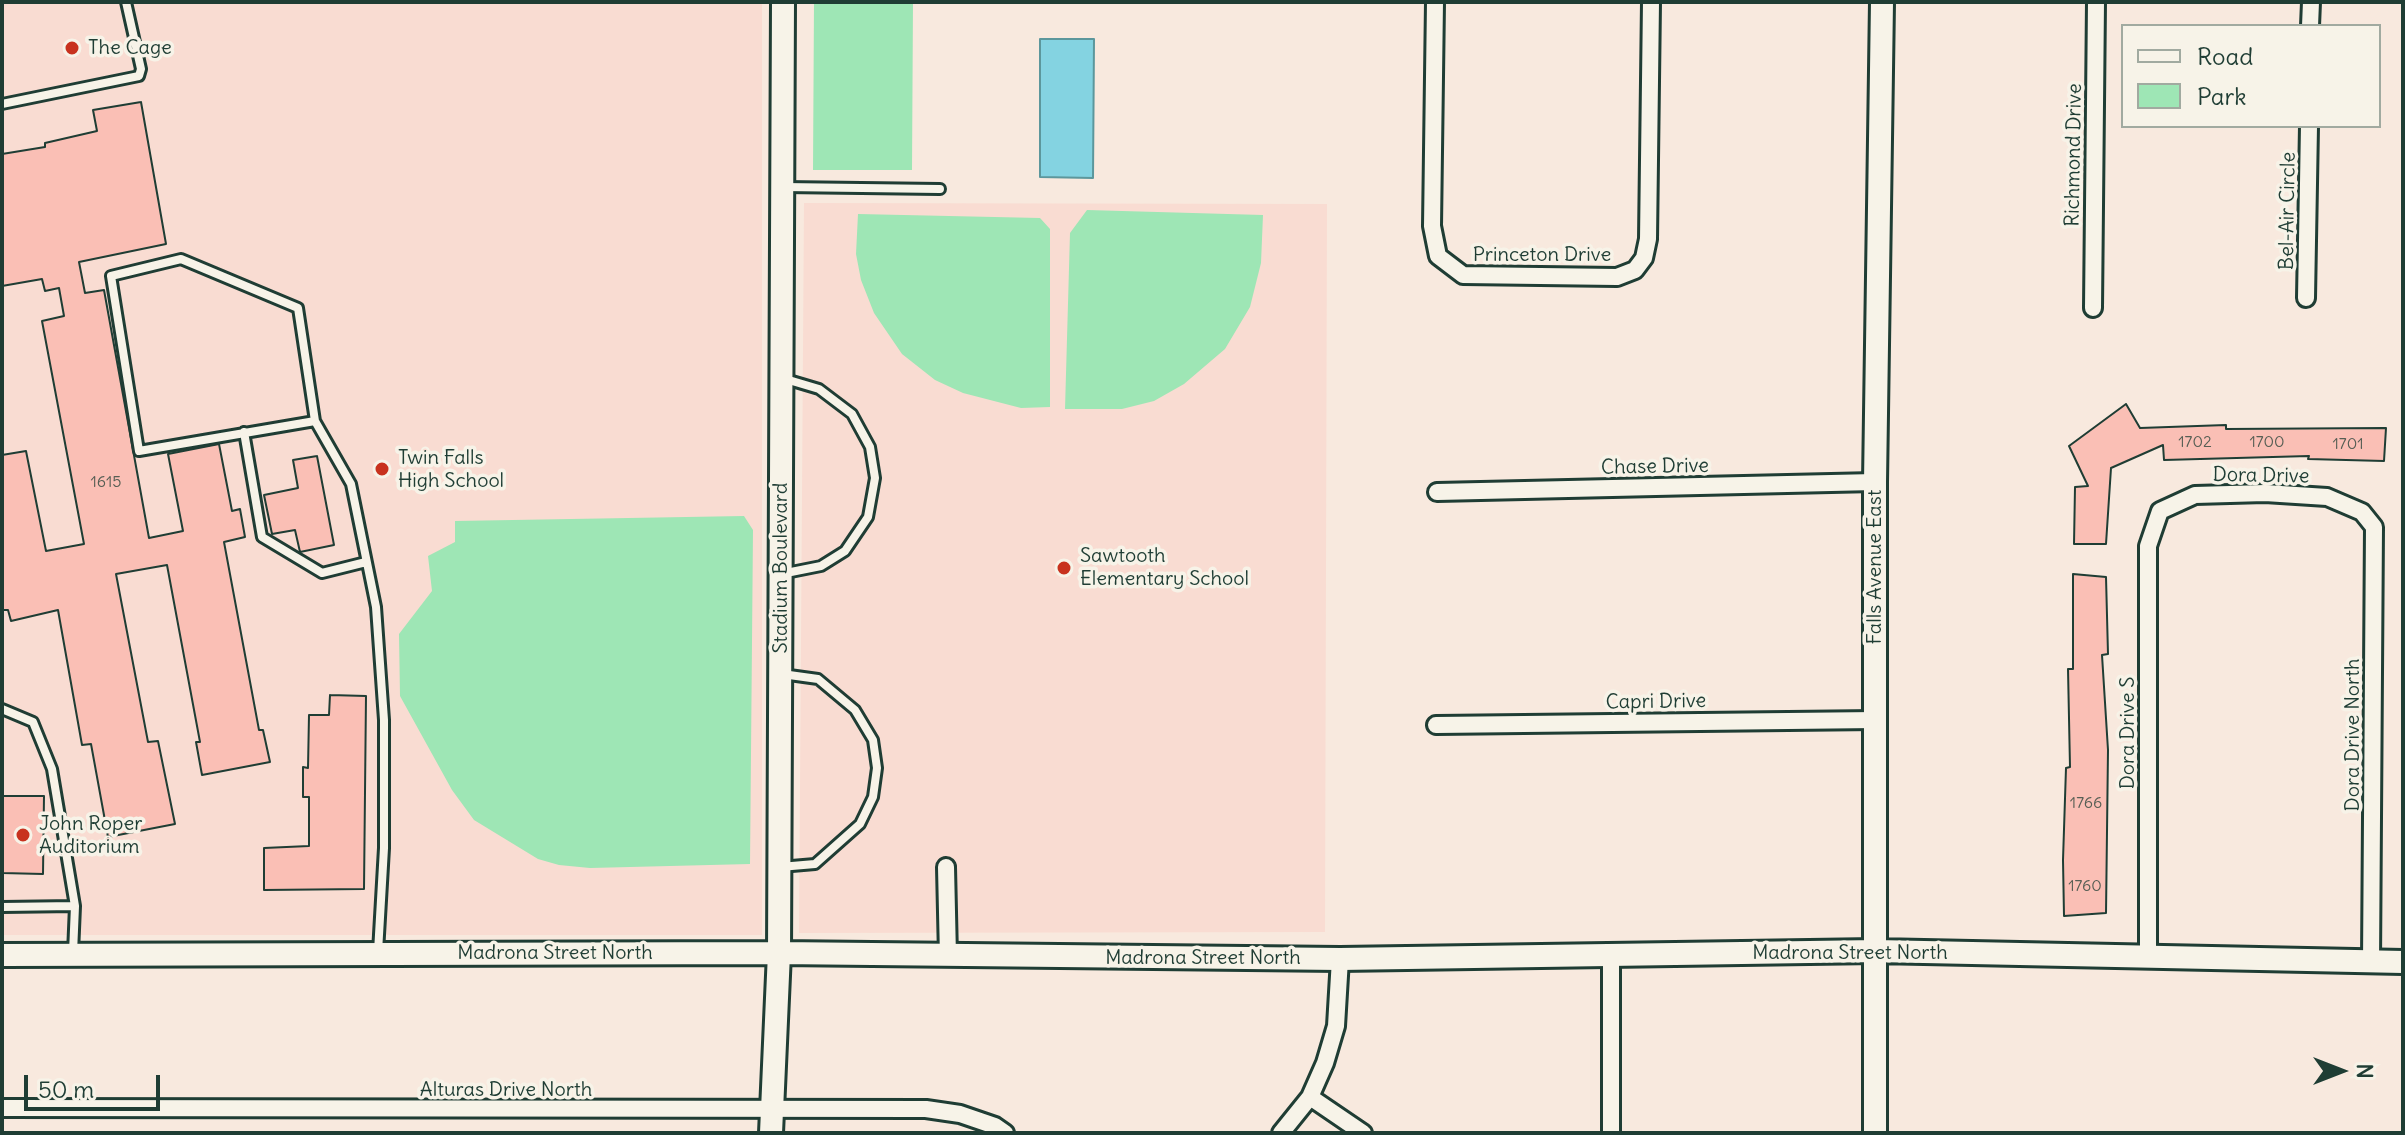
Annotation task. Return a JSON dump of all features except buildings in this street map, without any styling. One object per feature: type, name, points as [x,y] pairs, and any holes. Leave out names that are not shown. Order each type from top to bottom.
[{"type":"street","name":"Stadium Boulevard","points":[[771,1122],[779,953],[783,2]]},
{"type":"street","name":"Princeton Drive","points":[[1435,2],[1432,226],[1438,256],[1463,275],[1617,277],[1635,270],[1644,258],[1648,239],[1651,2]]},
{"type":"street","name":"Falls Avenue East","points":[[1875,1133],[1875,482],[1882,2]]},
{"type":"street","name":"Richmond Drive","points":[[2093,308],[2096,2]]},
{"type":"street","points":[[2310,24],[2311,2]]},
{"type":"street","name":"Bel-Air Circle","points":[[2306,298],[2309,128]]},
{"type":"street","name":"Chase Drive","points":[[1437,492],[1875,482]]},
{"type":"street","name":"Dora Drive","points":[[2160,511],[2195,495],[2265,493],[2327,497],[2362,512]]},
{"type":"street","name":"Dora Drive S","points":[[2148,958],[2148,546],[2160,511]]},
{"type":"street","name":"Dora Drive North","points":[[2362,512],[2374,527],[2371,962]]},
{"type":"street","name":"Capri Drive","points":[[1436,725],[1876,720]]},
{"type":"street","points":[[946,867],[948,957]]},
{"type":"street","name":"Madrona Street North","points":[[2,955],[779,953],[1340,959],[1876,951],[2403,962]]},
{"type":"street","points":[[1611,955],[1611,1133]]},
{"type":"street","points":[[1281,1133],[1310,1097],[1336,1026],[1340,959]]},
{"type":"street","points":[[1310,1097],[1363,1133]]},
{"type":"street","name":"Alturas Drive North","points":[[2,1108],[771,1122],[926,1109],[960,1114],[995,1126],[1005,1133]]},
{"type":"lane","points":[[2,104],[139,76],[141,69],[126,2]]},
{"type":"lane","points":[[782,187],[940,189]]},
{"type":"lane","points":[[315,421],[139,451],[111,276],[181,259],[298,308],[315,421],[351,484],[376,607],[384,720],[384,848],[378,952]]},
{"type":"lane","points":[[780,574],[821,566],[845,551],[868,517],[875,478],[870,447],[852,414],[819,389],[781,378]]},
{"type":"lane","points":[[244,432],[262,537],[322,573],[366,562]]},
{"type":"lane","points":[[779,867],[815,864],[860,824],[873,797],[877,768],[873,740],[855,710],[818,679],[780,674]]},
{"type":"lane","points":[[2,709],[33,722],[52,769],[75,906],[73,955]]},
{"type":"lane","points":[[2,907],[75,906]]},
{"type":"shaded area","name":"Twin Falls High School","points":[[2,2],[762,2],[762,935],[2,935]]},
{"type":"shaded area","name":"Sawtooth Elementary School","points":[[804,203],[1327,204],[1325,932],[799,933]]},
{"type":"green space","points":[[814,2],[913,2],[912,170],[813,170]]},
{"type":"green space","points":[[1087,210],[1263,215],[1261,263],[1250,307],[1225,349],[1184,384],[1154,401],[1122,409],[1065,409],[1070,233]]},
{"type":"green space","points":[[858,214],[1040,218],[1050,229],[1050,407],[1021,408],[963,393],[935,380],[902,354],[874,313],[861,280],[856,254]]},
{"type":"green space","points":[[744,516],[753,530],[750,864],[590,868],[559,865],[538,859],[474,820],[452,790],[400,696],[399,634],[432,591],[428,556],[455,542],[455,521]]},
{"type":"water","points":[[1040,39],[1094,39],[1093,178],[1040,177]]},
{"type":"place","name":"The Cage","points":[[72,48]]},
{"type":"place","name":"Twin Falls High School","points":[[382,469]]},
{"type":"place","name":"Sawtooth Elementary School","points":[[1064,568]]},
{"type":"place","name":"John Roper Auditorium","points":[[23,835]]}]
